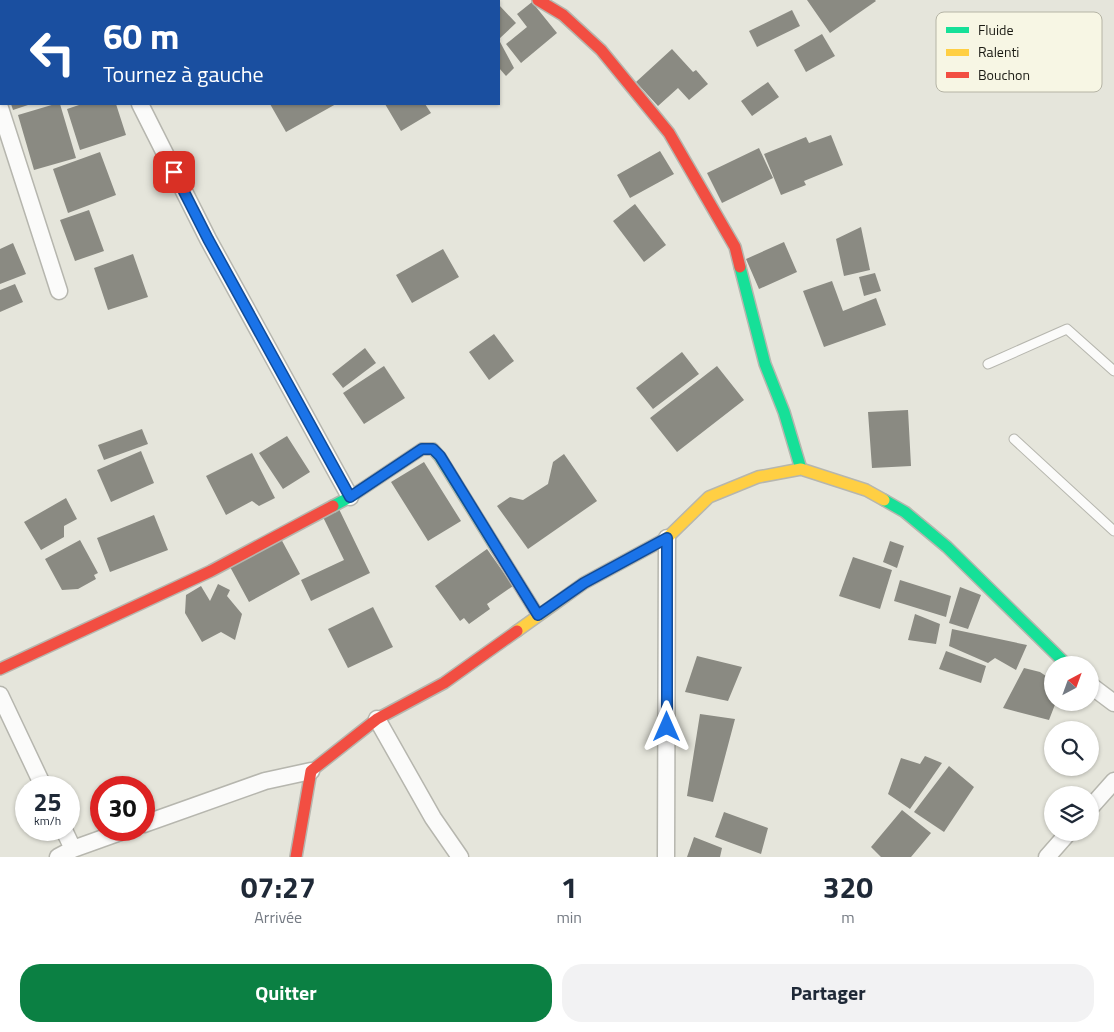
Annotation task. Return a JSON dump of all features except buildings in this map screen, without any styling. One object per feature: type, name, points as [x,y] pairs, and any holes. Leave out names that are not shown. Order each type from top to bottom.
[{"type":"street","points":[[538,0],[563,15],[601,50],[669,133],[735,247],[765,364],[784,412],[801,469]]},
{"type":"street","points":[[141,105],[208,239],[350,497]]},
{"type":"street","points":[[0,108],[58,291]]},
{"type":"street","points":[[0,669],[211,571],[350,497],[422,449],[433,449],[440,456],[538,615]]},
{"type":"street","points":[[155,820],[265,781],[311,771],[377,719],[444,682],[584,583],[667,538],[709,497],[758,477],[801,469],[866,490],[905,512],[947,546],[1058,656]]},
{"type":"street","points":[[666,857],[667,538]]},
{"type":"street","points":[[1099,692],[1114,703]]},
{"type":"street","points":[[0,695],[38,776]]},
{"type":"street","points":[[377,719],[432,818],[460,857]]},
{"type":"street","points":[[296,857],[311,771]]},
{"type":"street","points":[[1099,798],[1114,781]]},
{"type":"street","points":[[70,841],[73,848]]},
{"type":"street","points":[[58,857],[73,848],[94,841]]},
{"type":"street","points":[[1047,857],[1061,841]]},
{"type":"lane","points":[[988,364],[1067,329],[1114,371]]},
{"type":"lane","points":[[1014,439],[1114,531]]},
{"type":"traffic: fast","points":[[740,267],[765,364],[784,412],[801,469]]},
{"type":"traffic: fast","points":[[333,506],[350,497],[422,449],[433,449],[440,457],[497,549]]},
{"type":"traffic: fast","points":[[884,500],[905,512],[947,547],[1058,656]]},
{"type":"traffic: slow","points":[[517,631],[584,583],[667,538],[709,497],[758,477],[801,469],[866,490],[884,500]]},
{"type":"traffic: jam","points":[[538,0],[563,15],[601,50],[669,133],[735,247],[740,267]]},
{"type":"traffic: jam","points":[[0,669],[211,571],[333,506]]},
{"type":"traffic: jam","points":[[497,549],[538,615]]},
{"type":"traffic: jam","points":[[296,857],[311,771],[377,719],[444,683],[517,631]]},
{"type":"route","points":[[174,172],[208,239],[350,497],[422,449],[433,449],[440,456],[538,615],[584,583],[667,538],[667,727]]}]
